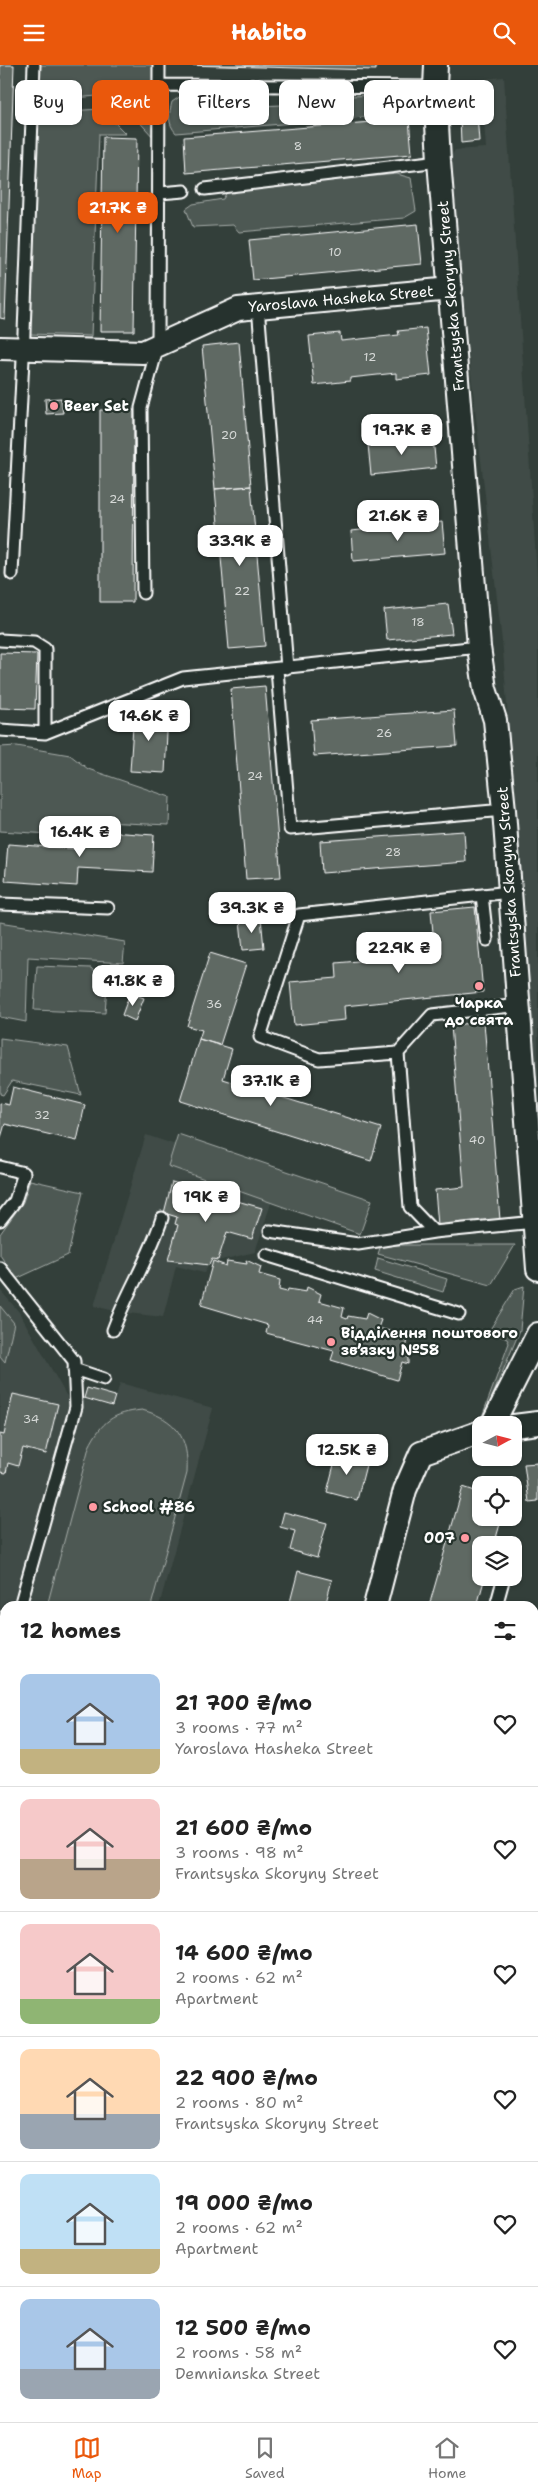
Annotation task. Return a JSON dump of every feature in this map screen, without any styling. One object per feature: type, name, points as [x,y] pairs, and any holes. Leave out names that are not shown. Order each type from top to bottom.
[{"type":"street","name":"Frantsyska Skoryny Street","points":[[435,80],[436,65]]},
{"type":"street","name":"Frantsyska Skoryny Street","points":[[437,125],[480,647],[485,689],[495,720],[504,810],[538,1269]]},
{"type":"street","name":"Yaroslava Hasheka Street","points":[[0,348],[143,352],[238,309],[451,289]]},
{"type":"street","points":[[497,1416],[536,1343]]},
{"type":"street","points":[[522,1425],[538,1423]]},
{"type":"street","points":[[376,1601],[405,1490],[421,1453],[472,1435]]},
{"type":"lane","points":[[12,574],[24,349],[34,65]]},
{"type":"lane","points":[[159,65],[159,80]]},
{"type":"lane","points":[[169,85],[364,86]]},
{"type":"lane","points":[[143,593],[141,408],[158,345],[159,125]]},
{"type":"lane","points":[[205,189],[439,161]]},
{"type":"lane","points":[[160,193],[184,191]]},
{"type":"lane","points":[[258,306],[282,669],[290,829],[504,810]]},
{"type":"lane","points":[[0,640],[34,641],[45,649],[44,733]]},
{"type":"lane","points":[[0,730],[44,733],[183,678],[480,647]]},
{"type":"lane","points":[[510,892],[299,915],[260,1037],[319,1059],[398,1053],[432,1015],[519,1005]]},
{"type":"lane","points":[[482,895],[487,940]]},
{"type":"lane","points":[[0,903],[108,908]]},
{"type":"lane","points":[[398,1053],[410,1207],[434,1232]]},
{"type":"lane","points":[[0,1167],[24,1173],[15,1201],[0,1220]]},
{"type":"lane","points":[[113,1330],[119,1312],[154,1242],[162,1218]]},
{"type":"lane","points":[[270,1231],[358,1244],[434,1232],[535,1222]]},
{"type":"lane","points":[[266,1255],[459,1314]]},
{"type":"lane","points":[[0,1268],[74,1361],[76,1407],[21,1601]]},
{"type":"lane","points":[[74,1369],[104,1379]]},
{"type":"lane","points":[[497,1601],[502,1586]]},
{"type":"shaded area","points":[[40,65],[154,65],[155,80],[92,80],[92,96],[82,97],[82,80],[40,80]]},
{"type":"shaded area","points":[[504,77],[538,591],[538,1132],[503,650],[461,288],[449,160],[455,150],[486,148],[484,125],[494,125],[494,80],[477,80]]},
{"type":"shaded area","points":[[354,96],[364,96],[364,117],[354,118]]},
{"type":"shaded area","points":[[179,97],[179,125],[269,125],[269,106],[279,105],[279,124],[176,133],[170,122],[172,102]]},
{"type":"shaded area","points":[[82,110],[92,110],[92,125],[117,125],[126,134],[99,134],[91,336],[28,334],[36,125],[82,125]]},
{"type":"shaded area","points":[[142,125],[155,125],[155,139]]},
{"type":"shaded area","points":[[397,174],[411,178],[416,211],[404,218],[239,232],[233,225],[193,227],[186,209],[193,204],[223,199],[228,190]]},
{"type":"shaded area","points":[[17,746],[70,755],[88,769],[170,797],[169,825],[80,821],[68,835],[0,831],[0,747]]},
{"type":"shaded area","points":[[0,922],[125,942],[123,963],[28,957],[26,1022],[0,1017]]},
{"type":"shaded area","points":[[37,966],[91,968],[107,986],[105,1013],[34,1010]]},
{"type":"shaded area","points":[[0,1038],[68,1047],[81,1095],[12,1081],[3,1095],[0,1094]]},
{"type":"shaded area","points":[[178,1134],[372,1200],[360,1234],[168,1166]]},
{"type":"shaded area","points":[[146,1135],[279,1179],[255,1252],[217,1261],[212,1260],[204,1273],[176,1266],[163,1317],[119,1312],[94,1306]]},
{"type":"shaded area","points":[[30,1180],[83,1192],[68,1255],[16,1279],[0,1255],[0,1234],[23,1202]]},
{"type":"shaded area","points":[[381,1245],[515,1245],[491,1285],[378,1254]]},
{"type":"shaded area","points":[[378,1258],[447,1279],[443,1292],[375,1271]]},
{"type":"shaded area","points":[[524,1286],[520,1330],[484,1416],[482,1416],[509,1343],[507,1339],[489,1331],[515,1289]]},
{"type":"shaded area","name":"School #86","points":[[0,1290],[19,1312],[66,1395],[113,1407],[120,1383],[213,1408],[160,1601],[0,1601]]},
{"type":"shaded area","points":[[0,1306],[14,1323],[5,1362],[0,1356]]},
{"type":"shaded area","points":[[142,1410],[172,1424],[178,1431],[186,1449],[187,1473],[152,1601],[48,1601],[89,1447],[104,1425],[116,1416]]},
{"type":"building","points":[[0,65],[14,65],[5,319],[0,318]]},
{"type":"building","points":[[183,65],[376,65],[376,70]]},
{"type":"building","points":[[354,123],[410,125],[412,154],[186,173],[184,137],[354,125]]},
{"type":"building","points":[[460,125],[478,125],[479,141],[461,143]]},
{"type":"building","points":[[103,137],[137,138],[134,331],[100,331]]},
{"type":"building","points":[[418,224],[422,264],[253,280],[249,240]]},
{"type":"building","points":[[426,328],[431,375],[396,379],[396,373],[350,378],[350,381],[314,385],[309,336],[340,333],[341,341],[399,335],[398,331]]},
{"type":"building","points":[[239,342],[251,486],[215,489],[202,346]]},
{"type":"building","name":"Beer Set","points":[[61,398],[63,413],[46,414],[45,399]]},
{"type":"building","points":[[100,410],[134,410],[133,602],[100,602]]},
{"type":"building","points":[[433,438],[436,468],[371,475],[368,444]]},
{"type":"building","points":[[251,486],[265,646],[229,649],[215,489]]},
{"type":"building","points":[[442,522],[445,553],[353,561],[351,531]]},
{"type":"building","points":[[448,604],[452,634],[387,640],[384,610]]},
{"type":"building","points":[[0,653],[37,654],[35,709],[0,708]]},
{"type":"building","points":[[265,686],[281,877],[246,879],[231,689]]},
{"type":"building","points":[[454,710],[457,746],[314,756],[311,720]]},
{"type":"building","points":[[134,711],[168,713],[165,773],[130,771]]},
{"type":"building","points":[[80,830],[154,835],[152,872],[78,868],[77,886],[5,881],[8,844],[78,849]]},
{"type":"building","points":[[464,831],[466,862],[322,873],[320,841]]},
{"type":"building","points":[[475,907],[483,992],[344,1006],[345,1020],[294,1025],[290,982],[337,978],[336,963],[435,954],[431,911]]},
{"type":"building","points":[[261,918],[264,948],[243,950],[240,920]]},
{"type":"building","points":[[210,953],[246,964],[220,1045],[199,1039],[202,1030],[187,1026]]},
{"type":"building","points":[[130,993],[144,998],[135,1021],[122,1015]]},
{"type":"building","points":[[484,1022],[500,1220],[438,1225],[435,1190],[464,1187],[451,1025]]},
{"type":"building","points":[[199,1039],[232,1049],[223,1079],[381,1128],[371,1161],[180,1101]]},
{"type":"building","points":[[13,1087],[85,1105],[77,1141],[5,1124],[0,1141],[0,1103],[9,1105]]},
{"type":"building","points":[[172,1182],[213,1194],[215,1190],[223,1197],[262,1208],[252,1239],[227,1232],[218,1260],[212,1259],[209,1265],[168,1260],[178,1225],[175,1224],[177,1217],[164,1213]]},
{"type":"building","points":[[246,1260],[261,1267],[259,1274],[280,1280],[279,1290],[287,1292],[288,1289],[306,1292],[307,1287],[321,1294],[319,1301],[344,1308],[342,1317],[347,1319],[348,1316],[365,1319],[367,1313],[381,1320],[378,1328],[409,1336],[405,1352],[408,1353],[408,1364],[402,1362],[397,1380],[331,1360],[334,1351],[266,1333],[268,1325],[201,1305],[213,1261],[226,1266],[227,1261],[247,1264]]},
{"type":"building","points":[[87,1388],[115,1396],[112,1406],[84,1398]]},
{"type":"building","points":[[13,1394],[58,1404],[46,1454],[23,1448],[18,1466],[8,1463],[6,1473],[0,1472],[0,1434],[4,1435]]},
{"type":"building","points":[[337,1453],[367,1461],[357,1500],[327,1492]]},
{"type":"building","points":[[538,1463],[538,1501],[529,1502],[524,1464]]},
{"type":"building","points":[[463,1487],[472,1490],[472,1526],[499,1526],[497,1536],[472,1536],[472,1586],[483,1586],[478,1601],[430,1601]]},
{"type":"building","points":[[284,1512],[327,1523],[317,1558],[290,1550],[295,1531],[280,1527]]},
{"type":"building","points":[[298,1571],[332,1580],[326,1601],[290,1601]]},
{"type":"place","name":"Beer Set","points":[[54,406]]},
{"type":"place","name":"Чарка до свята","points":[[479,986]]},
{"type":"place","name":"Відділення поштового зв’язку №58","points":[[331,1342]]},
{"type":"place","name":"School #86","points":[[93,1507]]},
{"type":"place","name":"007","points":[[465,1538]]}]
